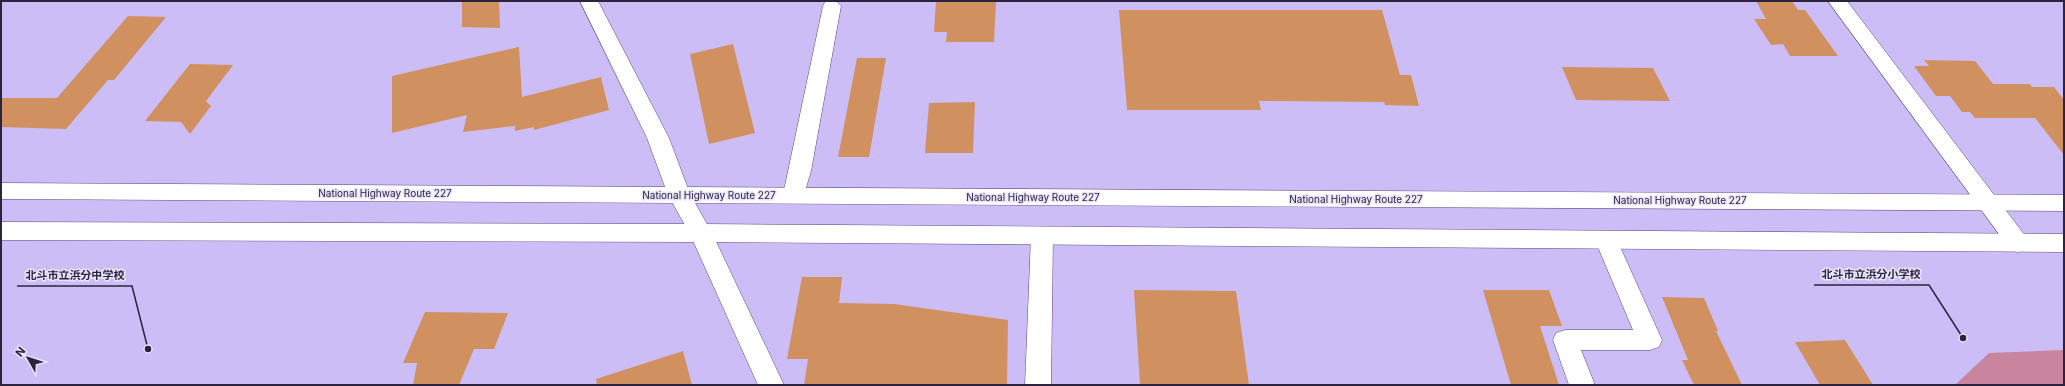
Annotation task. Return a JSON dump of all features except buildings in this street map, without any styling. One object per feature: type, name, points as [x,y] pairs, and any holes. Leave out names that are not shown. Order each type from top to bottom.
[{"type":"main road","points":[[589,1],[658,138],[679,195],[701,233],[771,385]]},
{"type":"main road","points":[[1838,1],[2018,243]]},
{"type":"main road","points":[[794,195],[832,6]]},
{"type":"main road","name":"National Highway Route 227","points":[[1,190],[2064,203]]},
{"type":"main road","points":[[1,231],[701,233],[2064,243]]},
{"type":"main road","points":[[1038,385],[1042,236]]},
{"type":"main road","points":[[1582,385],[1565,340],[1650,340],[1606,240]]},
{"type":"shaded area","points":[[2064,350],[2064,385],[1955,385],[1989,353]]},
{"type":"place","name":"北斗市立浜分小学校","points":[[1963,338]]},
{"type":"place","name":"北斗市立浜分中学校","points":[[148,349]]}]
